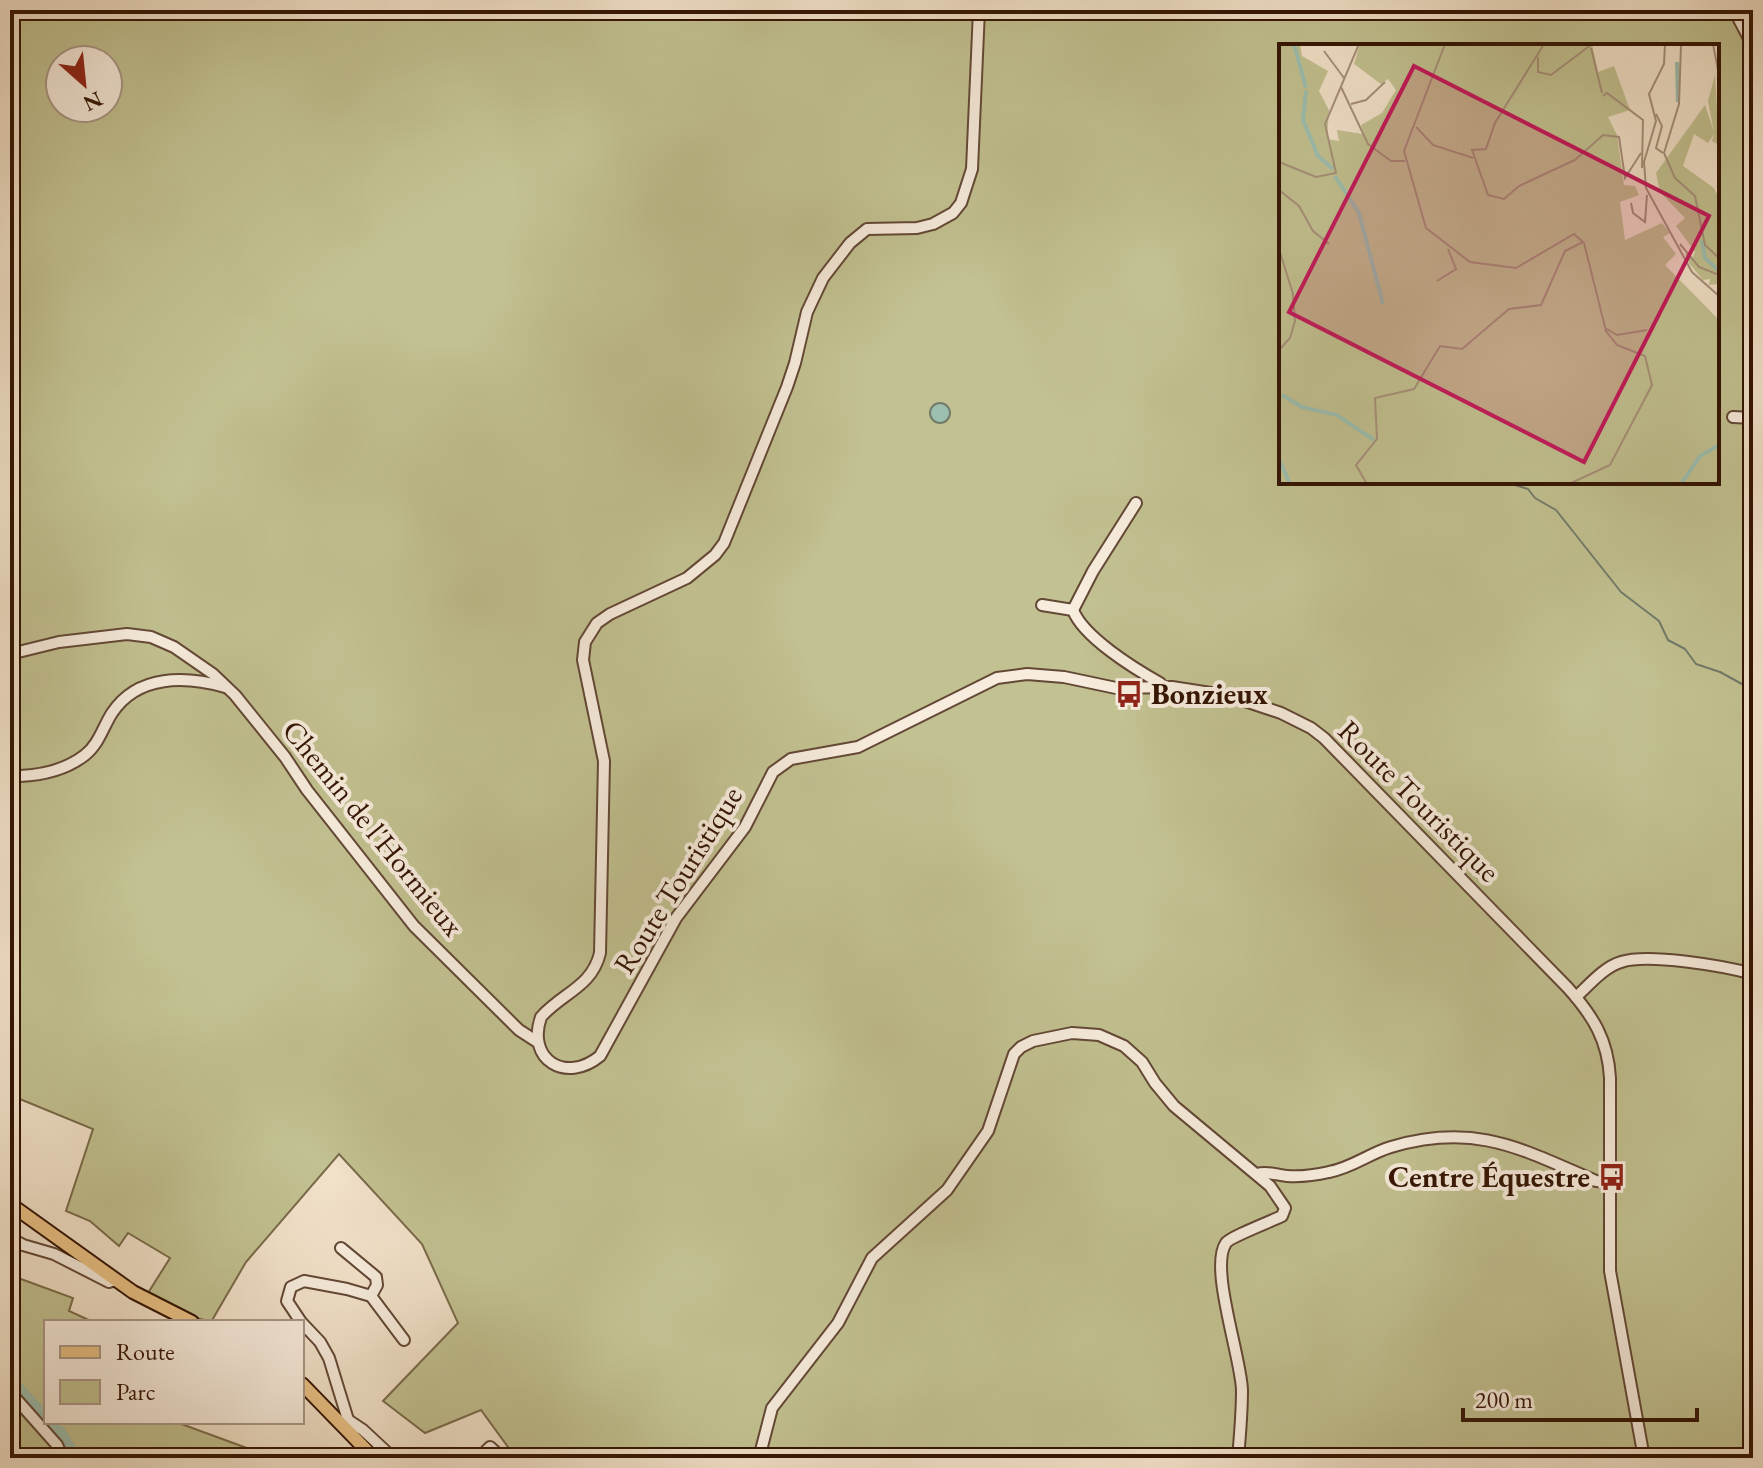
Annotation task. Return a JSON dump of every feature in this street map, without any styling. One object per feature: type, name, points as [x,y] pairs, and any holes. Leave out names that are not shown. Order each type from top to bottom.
[{"type":"main road","points":[[10,1204],[144,1299],[188,1320]]},
{"type":"main road","points":[[304,1386],[345,1422],[374,1458]]},
{"type":"street","name":"Route Touristique","points":[[979,10],[972,169],[961,203],[953,213],[933,224],[917,228],[867,229],[850,243],[813,294],[791,375],[724,543],[687,578],[597,623],[585,642],[583,660],[604,761],[600,953],[597,965],[581,986],[541,1017],[536,1041],[542,1053],[564,1068],[577,1069],[600,1056],[676,918],[745,827],[766,783],[782,764],[803,755],[869,743],[957,696],[1011,675],[1045,674],[1116,688],[1200,690],[1230,696],[1281,713],[1316,731],[1576,997],[1599,1028],[1607,1052],[1610,1108],[1610,1271],[1644,1458]]},
{"type":"street","points":[[1734,10],[1753,46]]},
{"type":"street","points":[[1733,417],[1753,418]]},
{"type":"street","points":[[1073,610],[1093,571],[1136,503]]},
{"type":"street","points":[[1042,605],[1073,610]]},
{"type":"street","points":[[1073,610],[1079,623],[1163,688]]},
{"type":"street","name":"Chemin de l'Hormieux","points":[[10,654],[59,642],[127,634],[151,637],[196,661],[227,688],[285,757],[307,790],[414,926],[519,1030],[536,1041]]},
{"type":"street","points":[[20,776],[57,770],[85,755],[121,702],[150,684],[162,680],[190,679],[227,688]]},
{"type":"street","points":[[1576,997],[1613,965],[1629,960],[1698,964],[1753,974]]},
{"type":"street","points":[[759,1458],[772,1408],[838,1323],[872,1258],[947,1190],[988,1131],[1014,1054],[1021,1047],[1052,1036],[1085,1032],[1124,1046],[1142,1062],[1164,1096],[1274,1190],[1286,1212],[1250,1232],[1235,1236],[1224,1249],[1224,1302],[1237,1352],[1242,1389],[1238,1458]]},
{"type":"street","points":[[1257,1174],[1302,1176],[1328,1173],[1392,1147],[1472,1137],[1511,1144],[1596,1181],[1608,1182]]},
{"type":"street","points":[[10,1238],[54,1254],[109,1282],[116,1280]]},
{"type":"street","points":[[341,1248],[376,1277],[377,1285],[371,1296]]},
{"type":"street","points":[[299,1320],[289,1306],[287,1296],[291,1287],[299,1282],[328,1285],[371,1296],[404,1340]]},
{"type":"street","points":[[304,1326],[320,1342],[329,1358],[345,1422],[363,1430],[393,1458]]},
{"type":"street","points":[[10,1392],[57,1445],[63,1458]]},
{"type":"street","points":[[486,1458],[490,1447],[502,1458]]},
{"type":"green space","points":[[10,10],[1753,10],[1753,1458],[516,1458],[481,1410],[425,1433],[383,1401],[458,1323],[422,1244],[339,1154],[246,1262],[212,1320],[183,1314],[148,1293],[170,1258],[128,1233],[119,1246],[90,1221],[66,1211],[93,1129],[10,1095]]},
{"type":"green space","points":[[10,1275],[73,1298],[69,1311],[89,1320],[44,1320],[44,1424],[181,1424],[274,1458],[10,1458]]},
{"type":"shaded area","points":[[940,403],[947,406],[950,413],[947,420],[940,423],[933,420],[930,413],[933,406]]},
{"type":"waterway","points":[[1514,484],[1528,489],[1535,498],[1556,510],[1621,592],[1659,621],[1668,640],[1685,649],[1696,664],[1720,672],[1753,690]]},
{"type":"waterway","points":[[10,1381],[44,1418]]},
{"type":"waterway","points":[[50,1424],[60,1434],[74,1458]]},
{"type":"place","name":"Bonzieux","points":[[1129,694]]},
{"type":"place","name":"Centre Équestre","points":[[1612,1177]]}]
